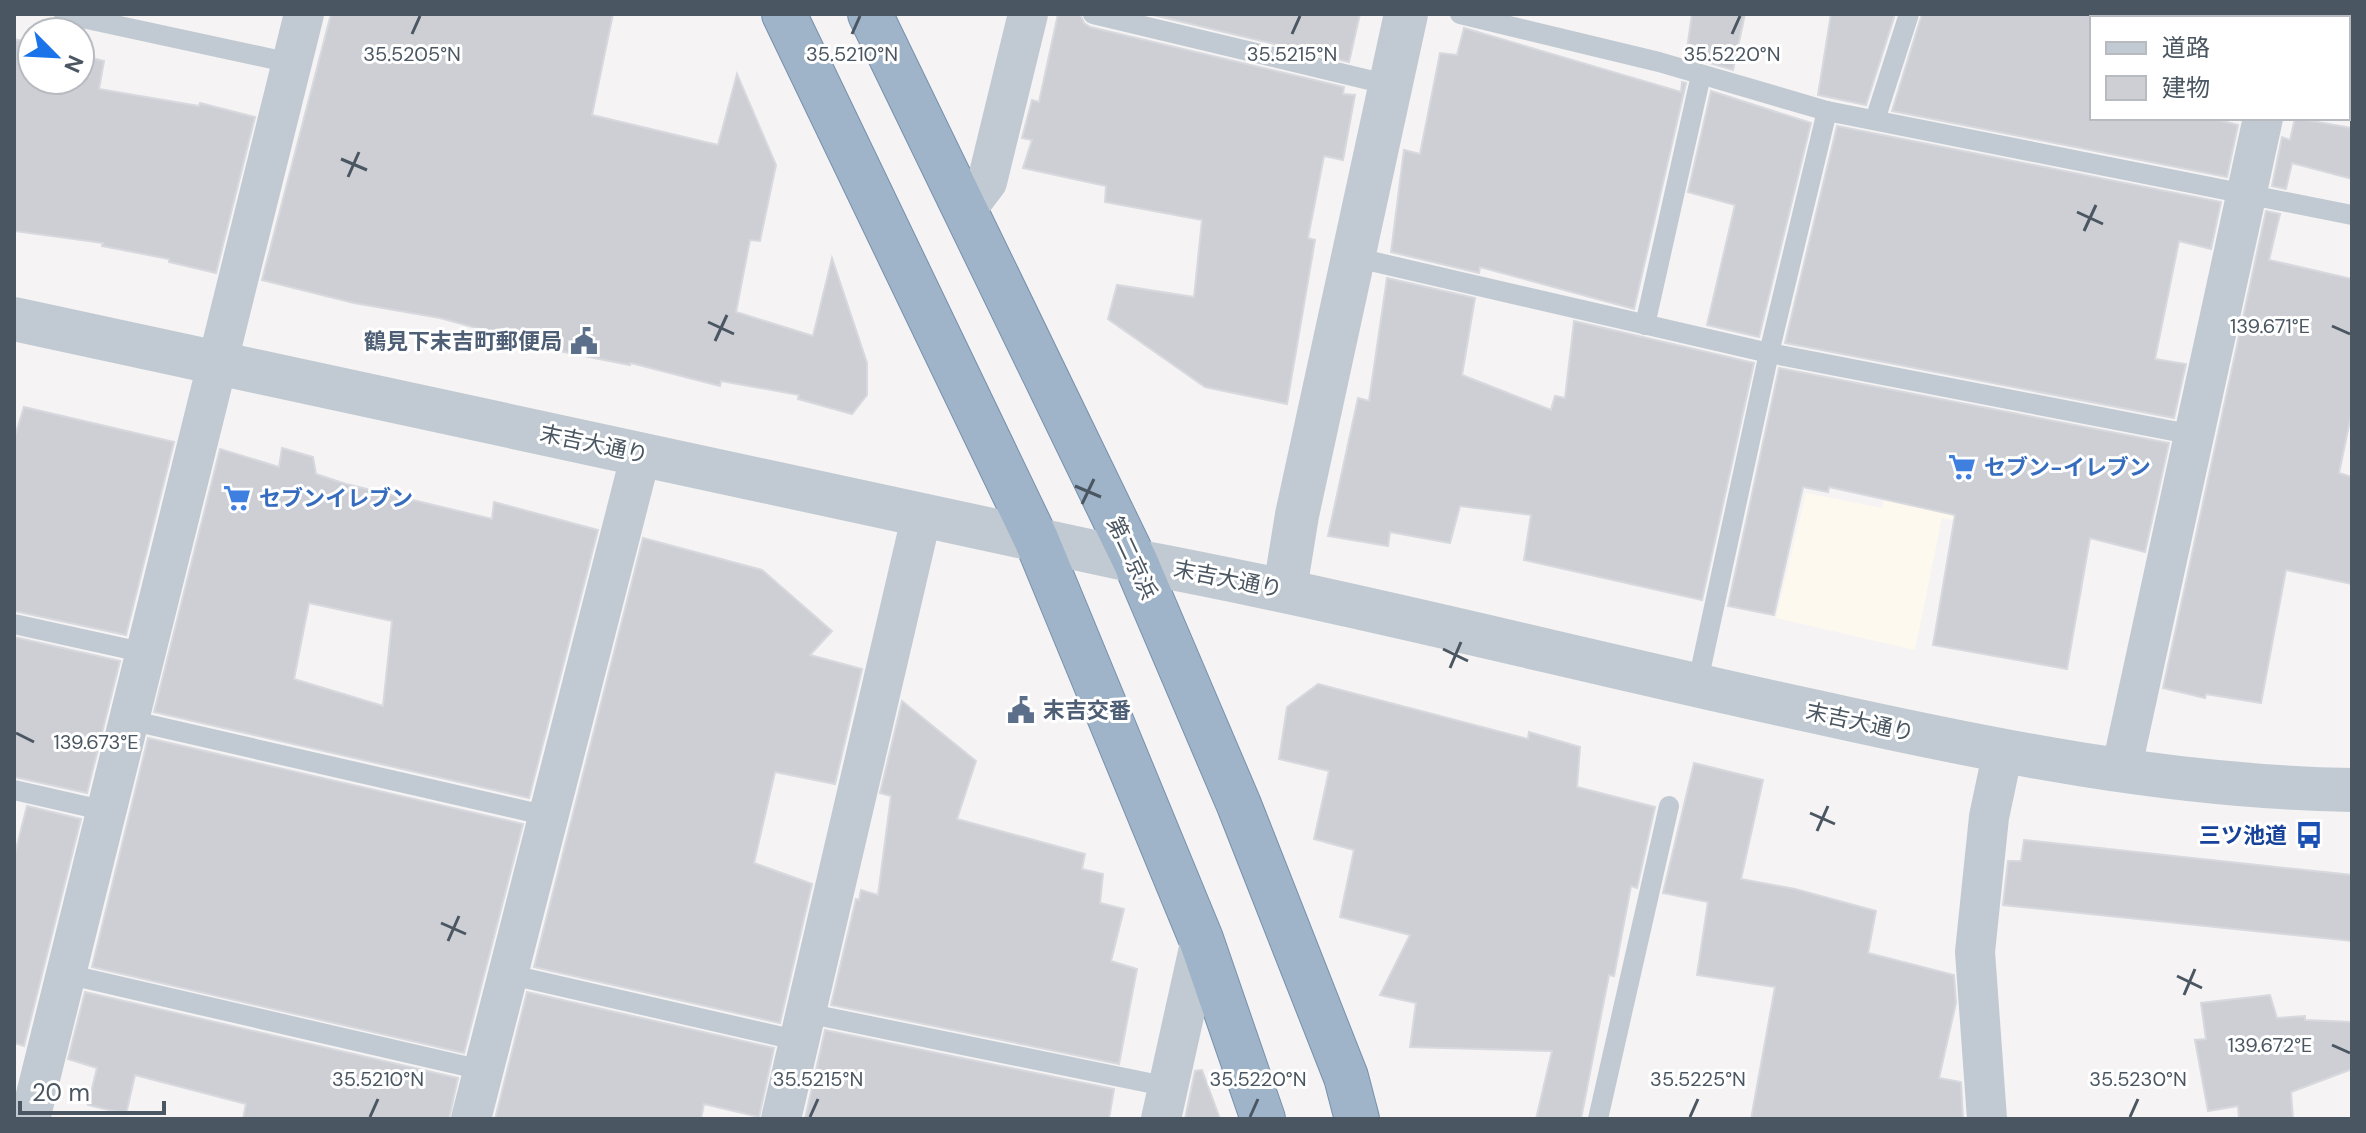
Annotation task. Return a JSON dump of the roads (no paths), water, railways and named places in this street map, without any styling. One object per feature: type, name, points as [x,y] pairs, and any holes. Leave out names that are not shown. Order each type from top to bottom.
[{"type":"highway","points":[[784,14],[1036,539],[1201,939],[1263,1119]]},
{"type":"highway","name":"第二京浜","points":[[870,14],[1135,561],[1239,805],[1346,1077],[1357,1119]]},
{"type":"street","points":[[30,1119],[304,14]]},
{"type":"street","points":[[965,211],[987,182],[1028,14]]},
{"type":"street","points":[[1285,589],[1297,515],[1406,14]]},
{"type":"street","points":[[2121,771],[2263,120]]},
{"type":"street","name":"末吉大通り","points":[[14,319],[1135,561],[1285,589],[1697,686],[2003,751],[2169,778],[2352,790]]},
{"type":"street","points":[[471,1119],[641,454]]},
{"type":"street","points":[[781,1119],[922,514]]},
{"type":"street","points":[[1987,1119],[1975,952],[1989,817],[2003,751]]},
{"type":"street","points":[[1165,1103],[1201,939]]},
{"type":"lane","points":[[64,14],[291,63]]},
{"type":"lane","points":[[1093,14],[1390,85]]},
{"type":"lane","points":[[1460,14],[1701,75],[1827,111],[2352,215]]},
{"type":"lane","points":[[1875,120],[1909,14]]},
{"type":"lane","points":[[1645,325],[1701,75]]},
{"type":"lane","points":[[1697,686],[1769,353],[1827,111]]},
{"type":"lane","points":[[1353,257],[1769,353],[2194,435]]},
{"type":"lane","points":[[14,624],[146,653]]},
{"type":"lane","points":[[129,720],[548,816]]},
{"type":"lane","points":[[14,790],[106,811]]},
{"type":"lane","points":[[1598,1119],[1669,806]]},
{"type":"lane","points":[[66,974],[482,1070]]},
{"type":"lane","points":[[507,974],[803,1027],[1165,1103]]},
{"type":"place","name":"鶴見下末吉町郵便局","points":[[584,341]]},
{"type":"place","name":"セブン-イレブン","points":[[1962,467]]},
{"type":"place","name":"セブンイレブン","points":[[237,498]]},
{"type":"place","name":"末吉交番","points":[[1021,710]]},
{"type":"place","name":"三ツ池道","points":[[2309,835]]}]
